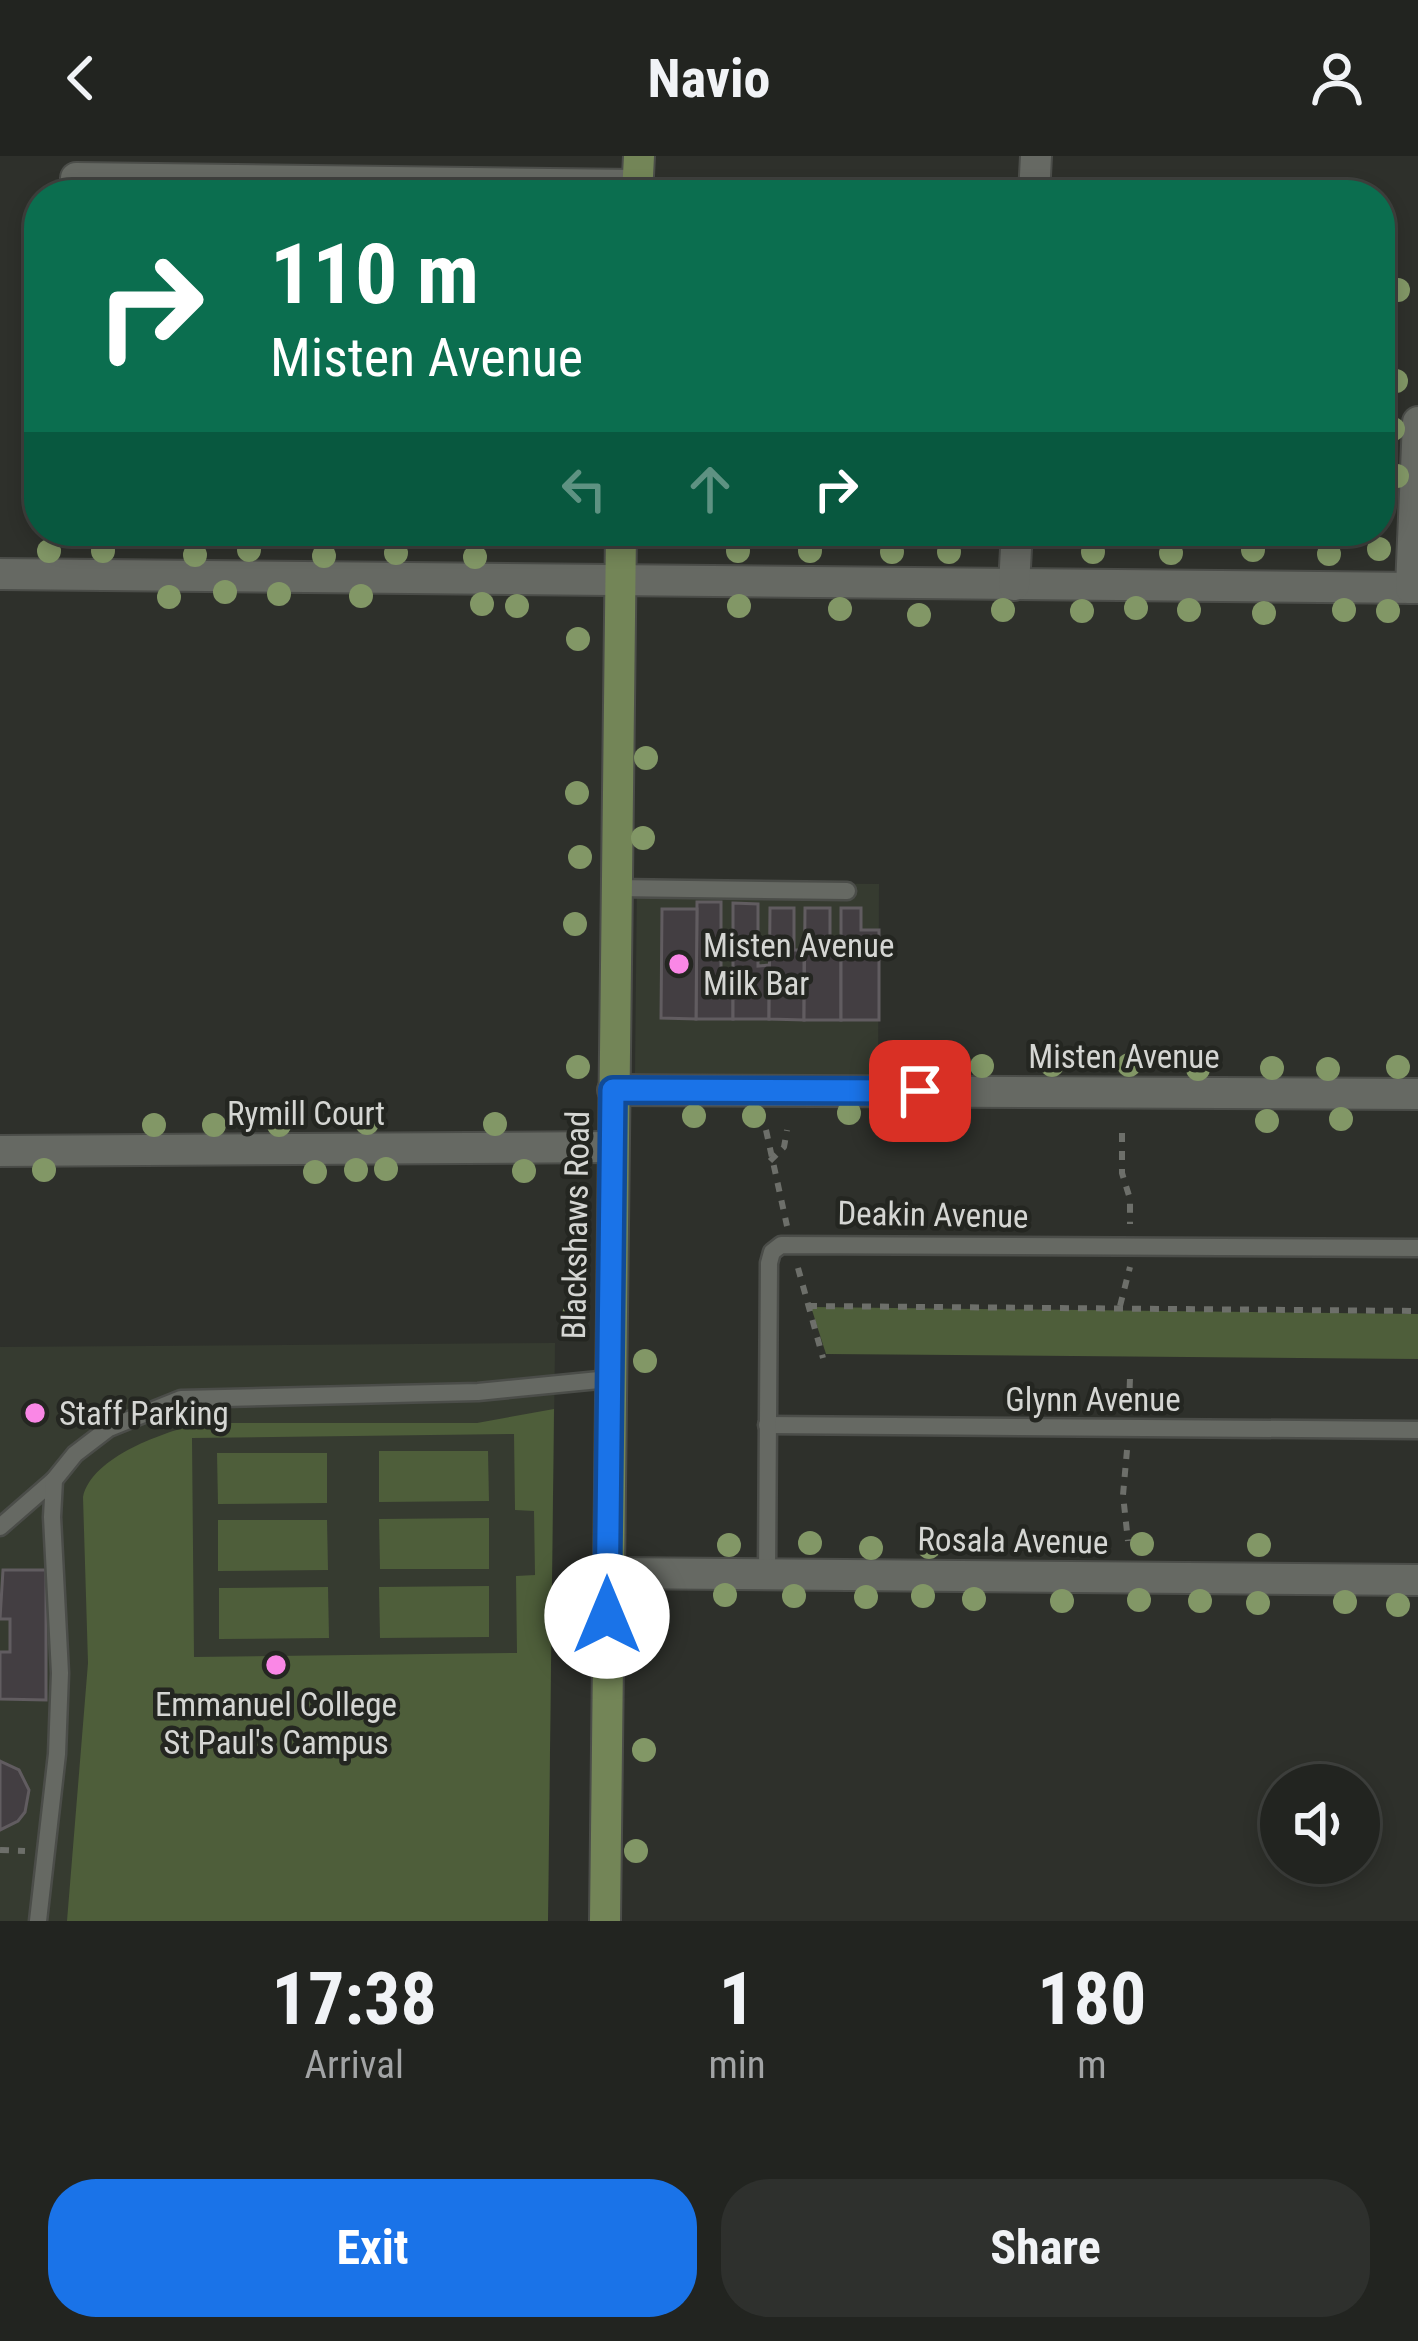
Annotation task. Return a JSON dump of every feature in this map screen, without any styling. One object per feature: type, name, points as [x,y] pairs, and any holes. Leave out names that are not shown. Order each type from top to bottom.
[{"type":"main road","name":"Blackshaws Road","points":[[605,1921],[620,546]]},
{"type":"street","points":[[76,178],[638,179]]},
{"type":"street","points":[[0,574],[1415,588],[1418,422]]},
{"type":"street","points":[[1014,584],[1016,546]]},
{"type":"street","name":"Misten Avenue","points":[[613,1090],[1418,1094]]},
{"type":"street","name":"Rymill Court","points":[[0,1151],[612,1148]]},
{"type":"street","name":"Rosala Avenue","points":[[607,1573],[1418,1580]]},
{"type":"lane","points":[[615,888],[847,891]]},
{"type":"lane","name":"Deakin Avenue","points":[[766,1574],[769,1263],[772,1252],[781,1245],[1418,1249]]},
{"type":"lane","points":[[0,1527],[55,1480],[75,1454],[109,1428],[181,1399],[478,1393],[609,1379]]},
{"type":"lane","name":"Glynn Avenue","points":[[767,1425],[1418,1430]]},
{"type":"lane","points":[[38,1921],[57,1754],[55,1480]]},
{"type":"path","points":[[770,1161],[784,1147],[787,1130]]},
{"type":"path","points":[[808,1306],[1418,1311]]},
{"type":"path","points":[[1128,1541],[1123,1495],[1130,1378]]},
{"type":"shaded area","points":[[637,882],[879,884],[878,1075],[635,1073]]},
{"type":"shaded area","name":"Emmanuel College St Paul's Campus","points":[[555,1343],[548,1921],[0,1921],[0,1347]]},
{"type":"green space","points":[[811,1307],[1418,1314],[1418,1359],[826,1354]]},
{"type":"green space","points":[[554,1409],[548,1921],[67,1921],[88,1663],[83,1497],[89,1482],[132,1448],[201,1423],[477,1423]],"holes":[[[514,1434],[515,1510],[534,1511],[535,1575],[516,1576],[517,1653],[194,1657],[192,1438]]]},
{"type":"green space","points":[[379,1451],[488,1451],[489,1501],[379,1502]]},
{"type":"green space","points":[[217,1453],[327,1453],[327,1503],[218,1504]]},
{"type":"green space","points":[[489,1518],[489,1569],[380,1569],[379,1519]]},
{"type":"green space","points":[[218,1520],[327,1520],[328,1570],[218,1571]]},
{"type":"green space","points":[[489,1586],[489,1637],[380,1638],[379,1587]]},
{"type":"green space","points":[[328,1587],[329,1638],[219,1639],[219,1588]]},
{"type":"building","points":[[697,902],[721,902],[721,977],[733,978],[733,1019],[696,1019]]},
{"type":"building","points":[[733,903],[758,904],[758,966],[769,965],[769,1019],[733,1019]]},
{"type":"building","points":[[770,908],[794,908],[794,950],[804,950],[804,1020],[769,1019]]},
{"type":"building","points":[[805,908],[830,908],[830,950],[841,950],[841,1020],[804,1020]]},
{"type":"building","points":[[841,908],[861,908],[861,930],[879,930],[879,1020],[841,1020]]},
{"type":"building","name":"Misten Avenue Milk Bar","points":[[662,909],[697,909],[696,1019],[661,1018]]},
{"type":"building","points":[[3,1570],[46,1570],[46,1700],[0,1699],[0,1652],[10,1652],[10,1619],[0,1619]]},
{"type":"building","points":[[0,1761],[19,1770],[29,1790],[25,1812],[0,1830]]},
{"type":"place","name":"Misten Avenue Milk Bar","points":[[679,964]]},
{"type":"place","name":"Staff Parking","points":[[35,1413]]},
{"type":"place","name":"Emmanuel College St Paul's Campus","points":[[276,1665]]},
{"type":"route","points":[[607,1616],[613,1090],[920,1091]]}]
